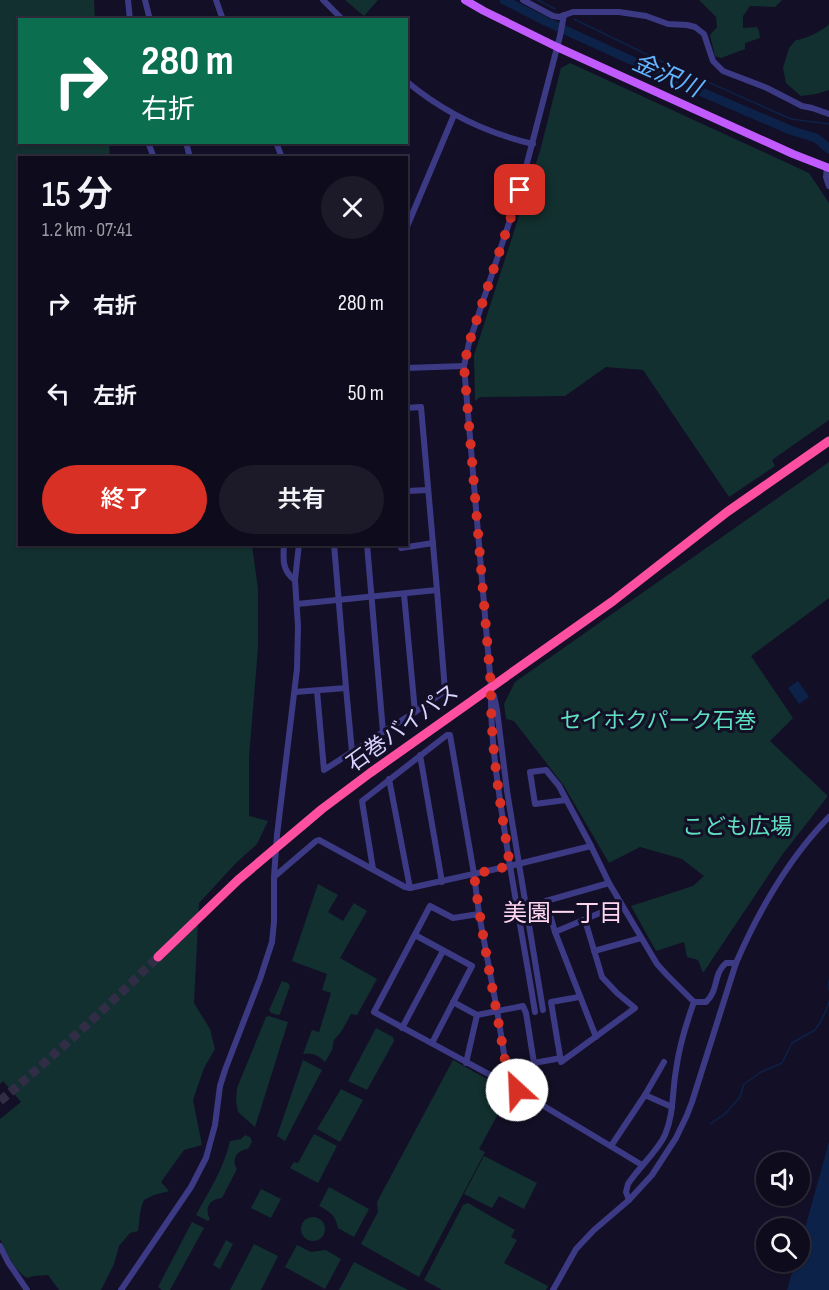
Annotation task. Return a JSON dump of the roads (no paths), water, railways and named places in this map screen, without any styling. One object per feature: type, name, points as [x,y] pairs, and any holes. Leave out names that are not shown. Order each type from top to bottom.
[{"type":"highway","name":"石巻バイパス","points":[[158,957],[266,855],[370,773],[613,601],[728,512],[829,441]]},
{"type":"main road","points":[[465,0],[557,48],[828,168]]},
{"type":"street","points":[[128,0],[130,18]]},
{"type":"street","points":[[145,0],[150,18]]},
{"type":"street","points":[[216,0],[222,18]]},
{"type":"street","points":[[323,0],[341,18]]},
{"type":"street","points":[[523,0],[553,16],[563,18],[573,12],[619,12],[646,16],[668,24],[695,27],[704,34],[713,61],[723,71],[767,88],[802,106],[829,114]]},
{"type":"street","points":[[539,1011],[510,866],[490,716],[491,687],[464,366],[469,343],[520,190],[563,18]]},
{"type":"street","points":[[408,82],[454,115],[492,132],[533,144]]},
{"type":"street","points":[[408,224],[454,115]]},
{"type":"street","points":[[828,168],[826,177],[829,186]]},
{"type":"street","points":[[408,368],[464,366]]},
{"type":"street","points":[[317,691],[324,770],[445,691],[421,407],[408,408]]},
{"type":"street","points":[[408,491],[428,490]]},
{"type":"street","points":[[400,546],[401,548],[433,543]]},
{"type":"street","points":[[284,546],[283,562],[289,575],[295,580]]},
{"type":"street","points":[[121,1290],[191,1187],[206,1158],[215,1125],[220,1086],[272,942],[276,835],[295,692],[298,647],[295,580],[299,546]]},
{"type":"street","points":[[334,546],[352,752]]},
{"type":"street","points":[[367,546],[384,732]]},
{"type":"street","points":[[297,604],[437,590]]},
{"type":"street","points":[[404,594],[415,712]]},
{"type":"street","points":[[491,687],[497,710],[539,1011]]},
{"type":"street","points":[[295,692],[346,688]]},
{"type":"street","points":[[373,869],[362,801],[389,778],[450,735],[509,1085]]},
{"type":"street","points":[[420,755],[442,882]]},
{"type":"street","points":[[566,800],[535,804],[530,772],[546,770],[559,786],[609,883],[657,964],[694,1002],[706,1002],[710,999],[721,968],[726,963],[736,963]]},
{"type":"street","points":[[389,778],[410,888]]},
{"type":"street","points":[[553,1290],[576,1249],[629,1200],[657,1168],[669,1150],[692,1102],[736,963],[758,916],[773,890],[807,842],[829,817]]},
{"type":"street","points":[[274,877],[319,840],[410,888],[591,846]]},
{"type":"street","points":[[596,1037],[555,932],[546,901],[609,883]]},
{"type":"street","points":[[555,932],[621,904]]},
{"type":"street","points":[[479,914],[453,918],[430,906],[374,1012],[509,1085],[642,1165]]},
{"type":"street","points":[[579,997],[551,1002],[561,1062],[635,1008],[602,977],[585,920]]},
{"type":"street","points":[[415,935],[472,966],[432,1043]]},
{"type":"street","points":[[594,951],[642,938]]},
{"type":"street","points":[[402,1028],[443,951]]},
{"type":"street","points":[[453,1002],[477,1015],[523,1006],[526,1013],[539,1104]]},
{"type":"street","points":[[629,1200],[626,1189],[664,1137],[668,1126],[676,1070],[686,1025],[694,1002]]},
{"type":"street","points":[[526,1013],[552,1009]]},
{"type":"street","points":[[466,1063],[477,1015]]},
{"type":"street","points":[[534,1063],[561,1058]]},
{"type":"street","points":[[611,1146],[664,1062]]},
{"type":"street","points":[[645,1095],[672,1107]]},
{"type":"street","points":[[0,1246],[27,1290]]},
{"type":"water","points":[[798,681],[809,697],[799,704],[788,688]]},
{"type":"water","points":[[829,1142],[829,1290],[787,1290],[792,1272],[810,1272],[810,1218],[808,1218]]},
{"type":"waterway","name":"金沢川","points":[[504,0],[690,87],[790,130],[816,138],[829,149]]},
{"type":"waterway","points":[[538,0],[555,9]]},
{"type":"waterway","points":[[574,19],[652,57],[791,119],[829,124]]},
{"type":"waterway","points":[[829,980],[829,990]]},
{"type":"waterway","points":[[710,1124],[726,1113],[740,1097],[744,1084],[761,1072],[782,1063],[792,1043],[815,1030],[829,1001]]},
{"type":"tunnel","points":[[0,1101],[158,957]]},
{"type":"district","name":"美園一丁目","points":[[563,913]]},
{"type":"park label","name":"セイホクパーク石巻","points":[[658,720]]},
{"type":"park label","name":"こども広場","points":[[737,826]]}]
